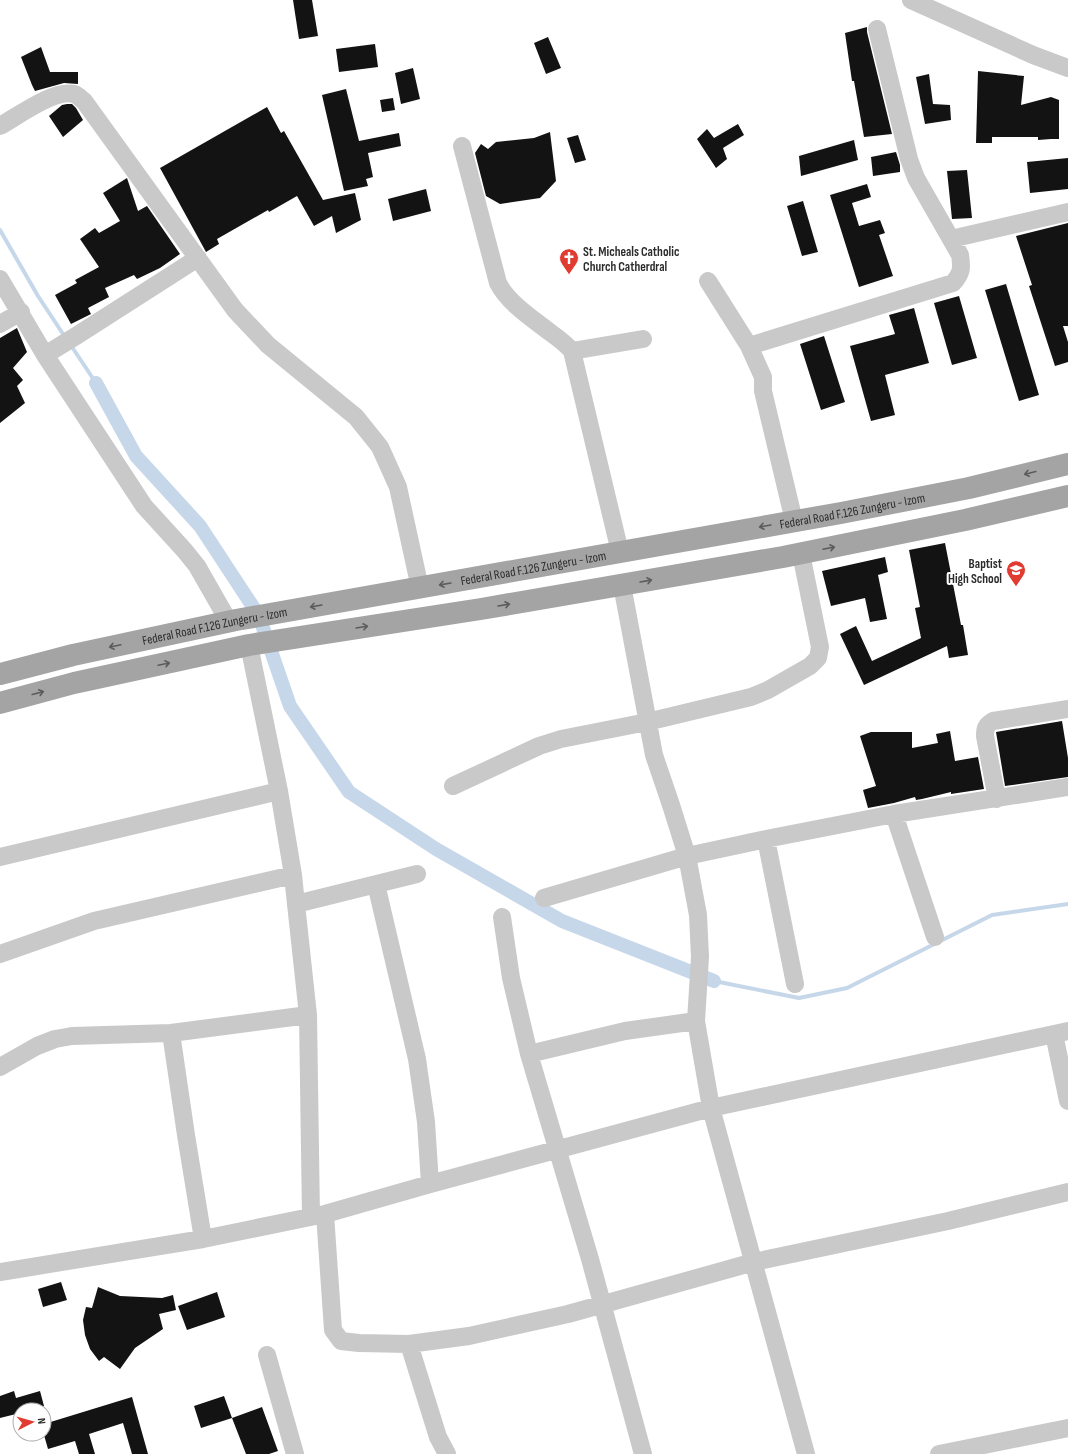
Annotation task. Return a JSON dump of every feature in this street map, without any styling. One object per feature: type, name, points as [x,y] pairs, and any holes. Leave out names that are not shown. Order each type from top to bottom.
[{"type":"main road","name":"Federal Road F.126 Zungeru - Izom","points":[[0,674],[73,655],[232,621],[476,579],[794,521],[969,488],[1068,464]]},
{"type":"main road","name":"Federal Road F.126 Zungeru - Izom","points":[[0,702],[74,683],[282,639],[481,609],[801,554],[965,520],[1068,496]]},
{"type":"main road","points":[[476,579],[481,609]]},
{"type":"street","points":[[911,0],[1033,55],[1068,68]]},
{"type":"street","points":[[749,346],[953,283],[959,276],[962,266],[960,255],[916,178],[909,159],[876,29]]},
{"type":"street","points":[[0,126],[47,99],[61,94],[75,94],[84,101],[168,215],[235,310],[268,344],[356,418],[380,447],[398,487],[420,588]]},
{"type":"street","points":[[462,146],[498,283],[502,291],[508,298],[572,351],[620,552]]},
{"type":"street","points":[[951,239],[1068,212]]},
{"type":"street","points":[[52,351],[198,258]]},
{"type":"street","points":[[0,279],[20,312],[52,351],[144,506],[197,566],[232,621]]},
{"type":"street","points":[[708,281],[749,346],[763,377],[763,391],[794,521]]},
{"type":"street","points":[[0,324],[20,312]]},
{"type":"street","points":[[572,351],[643,339]]},
{"type":"street","points":[[453,786],[539,746],[561,739],[647,722],[751,697],[768,690],[810,666],[818,658],[820,647],[801,554]]},
{"type":"street","points":[[622,585],[654,755],[687,856],[700,925],[700,957],[696,1021],[711,1108],[806,1454]]},
{"type":"street","points":[[252,645],[293,875],[308,1015],[318,1216],[333,1330],[341,1341],[359,1343],[409,1344],[469,1336],[601,1305],[754,1262],[948,1221],[1068,1192]]},
{"type":"street","points":[[997,799],[985,736],[985,728],[993,721],[1068,709]]},
{"type":"street","points":[[544,898],[687,856],[766,839],[894,814],[1068,787]]},
{"type":"street","points":[[0,857],[279,791]]},
{"type":"street","points":[[894,814],[935,937]]},
{"type":"street","points":[[766,839],[796,984]]},
{"type":"street","points":[[296,904],[417,874]]},
{"type":"street","points":[[0,954],[94,921],[293,875]]},
{"type":"street","points":[[376,884],[418,1059],[426,1122],[430,1184]]},
{"type":"street","points":[[502,916],[510,978],[529,1054],[558,1149],[643,1454]]},
{"type":"street","points":[[0,1067],[37,1046],[55,1039],[72,1036],[171,1033],[308,1015]]},
{"type":"street","points":[[529,1054],[625,1031],[696,1021]]},
{"type":"street","points":[[0,1272],[203,1239],[318,1216],[711,1108],[1061,1032],[1068,1101]]},
{"type":"street","points":[[171,1033],[203,1239]]},
{"type":"street","points":[[409,1344],[438,1437],[447,1454]]},
{"type":"street","points":[[267,1355],[295,1454]]},
{"type":"street","points":[[939,1454],[1068,1428]]},
{"type":"building","points":[[293,0],[312,0],[318,36],[299,39]]},
{"type":"building","points":[[867,27],[892,134],[864,137],[854,81],[852,81],[845,33]]},
{"type":"building","points":[[548,37],[561,68],[546,74],[534,43]]},
{"type":"building","points":[[375,44],[378,67],[339,72],[336,49]]},
{"type":"building","points":[[41,47],[50,72],[78,72],[78,84],[64,83],[35,91],[21,57]]},
{"type":"building","points":[[413,68],[420,99],[401,104],[395,73]]},
{"type":"building","points":[[978,71],[1024,76],[1021,105],[1051,97],[1059,100],[1059,139],[1038,140],[1038,137],[992,137],[992,143],[976,143]]},
{"type":"building","points":[[929,74],[933,104],[950,105],[951,120],[925,124],[916,77]]},
{"type":"building","points":[[346,89],[359,141],[399,133],[401,146],[368,153],[373,177],[366,179],[368,186],[344,191],[322,95]]},
{"type":"building","points":[[393,98],[395,110],[382,112],[380,100]]},
{"type":"building","points":[[72,104],[76,108],[83,120],[63,137],[49,116],[62,105]]},
{"type":"building","points":[[267,107],[281,133],[284,131],[323,200],[355,193],[361,220],[336,233],[332,216],[314,226],[297,196],[269,212],[268,210],[217,239],[219,244],[206,252],[160,168]]},
{"type":"building","points":[[738,124],[744,135],[723,148],[727,159],[716,168],[697,139],[707,129],[714,138]]},
{"type":"building","points":[[550,132],[556,181],[540,198],[500,204],[486,196],[475,153],[481,144],[488,149],[496,142],[534,138]]},
{"type":"building","points":[[578,135],[586,160],[575,163],[567,138]]},
{"type":"building","points":[[854,140],[858,160],[801,176],[799,156]]},
{"type":"building","points":[[896,152],[900,165],[900,172],[873,176],[871,157]]},
{"type":"building","points":[[1068,158],[1068,189],[1030,193],[1027,162]]},
{"type":"building","points":[[967,170],[972,218],[952,219],[947,171]]},
{"type":"building","points":[[127,178],[138,211],[147,206],[180,254],[160,268],[137,279],[134,275],[105,288],[109,297],[88,308],[91,314],[71,324],[55,295],[77,283],[75,280],[99,267],[80,239],[95,228],[99,233],[120,221],[103,193]]},
{"type":"building","points":[[867,184],[871,197],[852,203],[859,226],[880,220],[885,233],[879,235],[893,276],[859,287],[830,195]]},
{"type":"building","points":[[426,189],[431,211],[393,221],[388,199]]},
{"type":"building","points":[[803,201],[818,252],[802,256],[787,206]]},
{"type":"building","points":[[1068,223],[1068,326],[1063,326],[1068,342],[1068,362],[1055,366],[1029,286],[1032,285],[1016,236]]},
{"type":"building","points":[[1006,284],[1039,395],[1019,401],[985,290]]},
{"type":"building","points":[[959,296],[977,358],[952,365],[934,303]]},
{"type":"building","points":[[914,308],[929,363],[885,375],[895,415],[871,421],[850,346],[895,334],[889,315]]},
{"type":"building","points":[[17,328],[27,352],[13,368],[23,380],[17,386],[25,403],[0,423],[0,338]]},
{"type":"building","points":[[824,336],[845,402],[821,410],[800,344]]},
{"type":"building","points":[[945,543],[968,655],[949,658],[947,646],[864,685],[840,634],[856,626],[872,661],[921,638],[915,608],[920,607],[909,550]]},
{"type":"building","points":[[885,557],[888,572],[878,575],[887,619],[870,622],[865,598],[831,606],[822,571]]},
{"type":"building","points":[[1062,721],[1068,758],[1068,777],[1005,786],[996,732]]},
{"type":"building","points":[[950,731],[955,761],[978,757],[984,789],[951,794],[951,792],[916,800],[915,797],[868,808],[863,790],[876,786],[860,736],[871,732],[912,732],[912,748],[938,743],[936,734]]},
{"type":"building","points":[[61,1282],[67,1300],[43,1307],[38,1289]]},
{"type":"building","points":[[98,1287],[120,1296],[162,1298],[173,1295],[176,1310],[159,1314],[163,1329],[135,1348],[120,1369],[104,1357],[99,1361],[90,1349],[85,1335],[83,1320],[86,1307],[92,1308]]},
{"type":"building","points":[[217,1292],[225,1317],[187,1330],[178,1306]]},
{"type":"building","points":[[14,1391],[16,1398],[40,1391],[43,1402],[12,1402],[12,1415],[0,1418],[0,1396]]},
{"type":"building","points":[[224,1396],[232,1418],[201,1428],[194,1406]]},
{"type":"building","points":[[132,1397],[148,1454],[132,1454],[123,1423],[89,1434],[95,1454],[79,1454],[75,1441],[48,1449],[46,1442],[52,1442],[52,1422]]},
{"type":"building","points":[[262,1407],[278,1451],[269,1454],[246,1454],[232,1418]]},
{"type":"waterway","points":[[0,230],[38,296],[65,337]]},
{"type":"waterway","points":[[70,344],[96,383]]},
{"type":"waterway","points":[[96,383],[136,456],[200,526],[259,616],[290,706],[349,792],[436,849],[562,921],[714,981]]},
{"type":"waterway","points":[[714,981],[799,998],[847,988],[992,915],[1068,904]]},
{"type":"place","name":"St. Micheals Catholic Church Catherdral","points":[[569,275]]},
{"type":"place","name":"Baptist High School","points":[[1016,587]]}]
